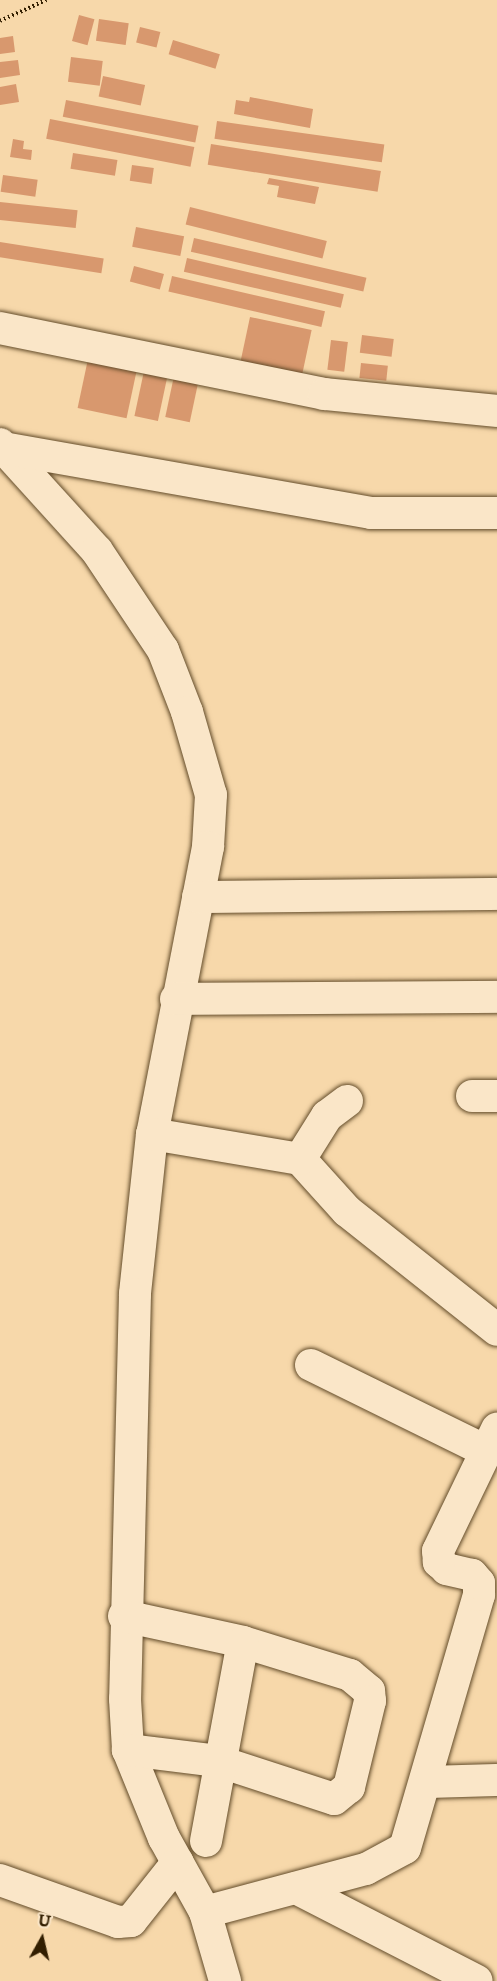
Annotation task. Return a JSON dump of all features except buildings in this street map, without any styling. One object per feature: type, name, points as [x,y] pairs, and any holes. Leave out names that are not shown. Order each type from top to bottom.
[{"type":"street","points":[[0,328],[324,394],[497,411]]},
{"type":"street","points":[[1,446],[371,513],[497,513]]},
{"type":"street","points":[[1,446],[97,551],[163,650],[187,712],[211,795],[208,847],[176,999],[152,1134],[135,1294],[124,1616],[128,1750],[178,1862],[205,1912],[225,1981]]},
{"type":"street","points":[[198,897],[497,894]]},
{"type":"street","points":[[176,999],[497,997]]},
{"type":"street","points":[[300,1159],[327,1116],[347,1101]]},
{"type":"street","points":[[152,1134],[300,1159],[347,1212],[497,1330]]},
{"type":"street","points":[[205,1912],[366,1869],[405,1848],[427,1782],[479,1595],[479,1583],[472,1575],[447,1569],[439,1562],[438,1551],[491,1439],[311,1365]]},
{"type":"street","points":[[124,1616],[243,1642],[350,1675],[369,1691],[370,1701],[344,1796],[323,1797],[218,1761],[128,1750]]},
{"type":"street","points":[[206,1841],[218,1761],[243,1642]]},
{"type":"street","points":[[427,1782],[497,1780]]},
{"type":"street","points":[[0,1880],[118,1922],[131,1921],[178,1862]]},
{"type":"street","points":[[297,1888],[477,1981]]},
{"type":"path","points":[[0,21],[46,0]]}]
